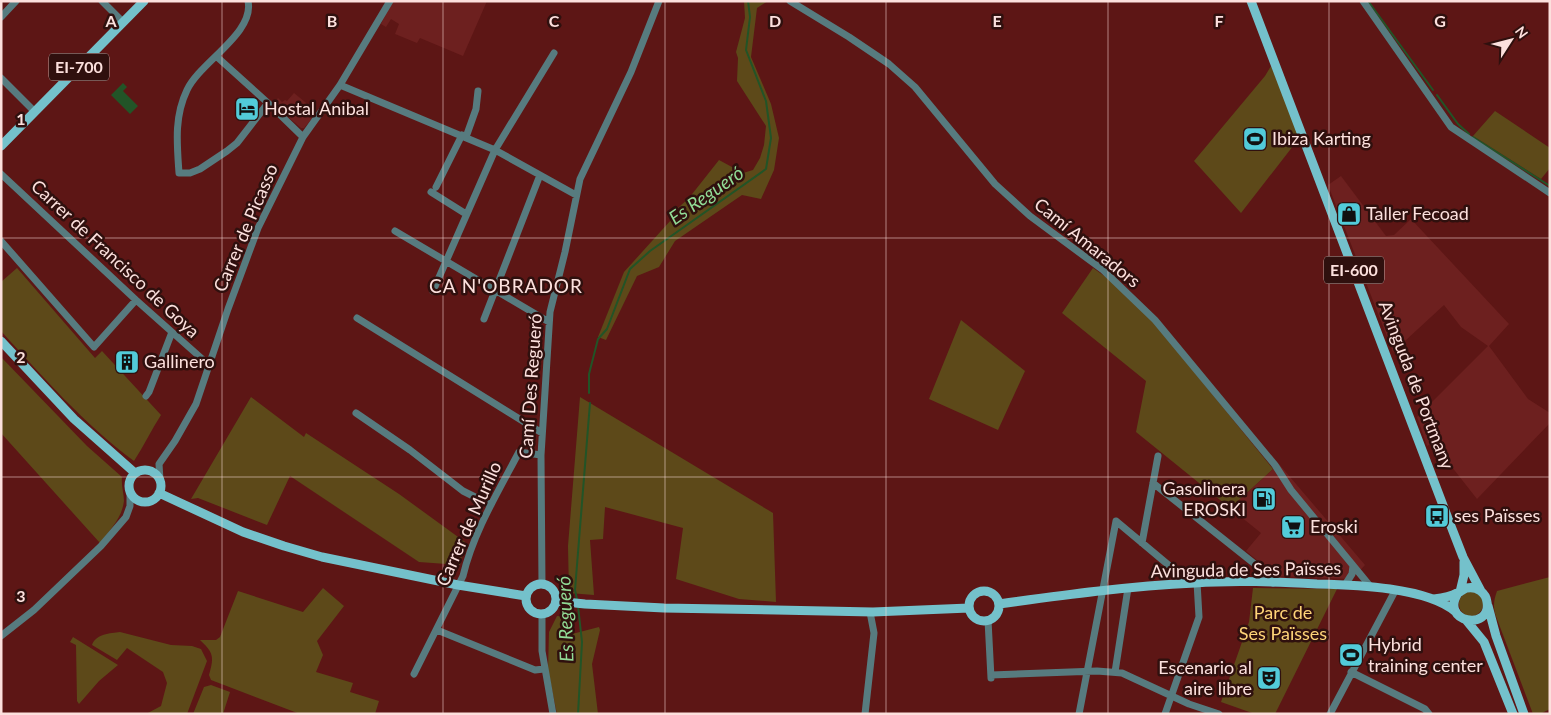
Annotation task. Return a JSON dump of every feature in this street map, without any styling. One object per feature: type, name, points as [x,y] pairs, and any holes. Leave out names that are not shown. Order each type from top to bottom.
[{"type":"main road","name":"EI-700","points":[[1,146],[144,1]]},
{"type":"main road","name":"Avinguda de Portmany","points":[[1251,1],[1463,557],[1481,591]]},
{"type":"main road","points":[[1,341],[74,418],[135,473]]},
{"type":"main road","points":[[150,470],[160,480],[159,493],[152,500],[145,502],[137,500],[130,493],[130,480],[135,473],[150,470]]},
{"type":"main road","points":[[159,493],[243,532],[322,557],[458,585],[526,596]]},
{"type":"main road","name":"Avinguda de Portmany","points":[[1459,592],[1464,576],[1463,557]]},
{"type":"main road","name":"Avinguda de Ses Païsses","points":[[998,604],[1102,590],[1193,583],[1345,584],[1370,586],[1434,599],[1449,606],[1456,612]]},
{"type":"main road","points":[[542,584],[551,587],[556,601],[553,609],[542,614],[529,609],[526,596],[530,588],[542,584]]},
{"type":"main road","points":[[1459,592],[1472,587],[1481,591]]},
{"type":"main road","points":[[984,590],[994,594],[998,604],[996,614],[988,620],[978,620],[970,613],[971,598],[974,594],[984,590]]},
{"type":"main road","name":"EI-600","points":[[1481,591],[1485,595],[1496,636],[1524,714]]},
{"type":"main road","name":"Avinguda de Ses Païsses","points":[[1434,599],[1459,592]]},
{"type":"main road","name":"EI-600","points":[[1456,612],[1454,602],[1459,592]]},
{"type":"main road","points":[[556,601],[664,608],[870,612],[969,608]]},
{"type":"main road","points":[[1466,620],[1480,618],[1486,612],[1488,606]]},
{"type":"main road","points":[[1456,612],[1466,620],[1484,642],[1513,714]]},
{"type":"street","points":[[1,17],[16,1]]},
{"type":"street","points":[[102,1],[124,22]]},
{"type":"street","points":[[248,1],[250,10],[245,22],[187,89],[178,120],[176,140],[179,173],[190,174],[228,151],[237,143],[268,103]]},
{"type":"street","name":"Carrer de Picasso","points":[[160,480],[159,464],[196,404],[258,228],[303,137],[340,85],[390,1]]},
{"type":"street","name":"Camí Des Regueró","points":[[542,584],[541,455],[549,322],[580,179],[629,76],[659,1]]},
{"type":"street","name":"Camí Amaradors","points":[[790,1],[849,37],[904,76],[938,113],[994,184],[1030,216],[1103,270],[1155,320],[1275,464],[1291,490],[1370,586]]},
{"type":"street","points":[[1362,1],[1452,127],[1550,193]]},
{"type":"street","points":[[432,291],[495,150],[554,53]]},
{"type":"street","points":[[216,56],[303,137]]},
{"type":"street","points":[[1,78],[34,112]]},
{"type":"street","points":[[340,85],[495,150],[576,195]]},
{"type":"street","points":[[466,214],[433,190],[464,136],[476,109],[478,91]]},
{"type":"street","name":"Carrer de Francisco de Goya","points":[[1,174],[209,365]]},
{"type":"street","points":[[484,319],[540,175]]},
{"type":"street","points":[[395,231],[549,322]]},
{"type":"street","points":[[1,241],[94,347],[136,300]]},
{"type":"street","points":[[357,318],[542,433]]},
{"type":"street","points":[[146,396],[172,332]]},
{"type":"street","points":[[356,413],[410,450],[463,491],[491,505]]},
{"type":"street","name":"Carrer de Murillo","points":[[414,674],[463,576],[467,560],[491,505],[519,452],[541,455]]},
{"type":"street","points":[[1142,543],[1158,456]]},
{"type":"street","points":[[1153,483],[1261,569],[1273,583]]},
{"type":"street","points":[[1,636],[34,610],[101,546],[126,517],[130,506],[130,493]]},
{"type":"street","points":[[1079,714],[1116,521],[1184,578],[1193,583],[1199,617],[1165,714]]},
{"type":"street","points":[[1345,584],[1352,574],[1353,566]]},
{"type":"street","points":[[1115,672],[1128,588]]},
{"type":"street","points":[[1330,714],[1395,591]]},
{"type":"street","points":[[865,714],[874,632],[870,612]]},
{"type":"street","points":[[542,614],[542,651],[553,714]]},
{"type":"street","points":[[988,620],[991,676],[1087,671],[1122,673],[1189,704],[1219,714]]},
{"type":"street","points":[[437,630],[535,670],[544,669]]},
{"type":"street","points":[[1351,672],[1425,709],[1429,714]]},
{"type":"shaded area","points":[[392,1],[487,1],[463,56],[420,38],[417,43],[395,34],[399,24],[391,19],[386,27],[381,24]]},
{"type":"shaded area","points":[[123,83],[127,87],[123,91],[138,106],[130,114],[111,95]]},
{"type":"shaded area","points":[[294,93],[316,111],[304,128],[301,128],[273,104],[278,98],[282,102],[287,101]]},
{"type":"shaded area","points":[[1341,176],[1386,236],[1394,235],[1411,219],[1509,324],[1489,346],[1528,399],[1550,413],[1550,423],[1477,499],[1433,443],[1427,446],[1417,417],[1488,346],[1461,327],[1444,305],[1393,352],[1328,185]]},
{"type":"shaded area","points":[[1279,464],[1365,565],[1352,579],[1276,576],[1246,551],[1261,533],[1230,508]]},
{"type":"green space","points":[[744,1],[768,1],[757,8],[751,57],[771,104],[779,138],[774,170],[761,199],[742,195],[675,241],[659,267],[637,276],[606,340],[598,337],[624,272],[671,220],[669,216],[689,198],[719,160],[743,173],[753,170],[760,158],[764,145],[766,126],[737,81],[738,58],[736,52],[745,18]]},
{"type":"green space","name":"Ibiza Karting","points":[[1271,66],[1300,137],[1241,213],[1194,161],[1265,76]]},
{"type":"green space","points":[[1495,111],[1550,148],[1550,168],[1541,179],[1473,136]]},
{"type":"green space","points":[[17,268],[95,358],[102,351],[161,415],[134,461],[81,416],[1,331],[1,282]]},
{"type":"green space","points":[[1093,268],[1110,280],[1156,325],[1273,469],[1230,508],[1136,432],[1146,381],[1062,313]]},
{"type":"green space","points":[[961,320],[1025,371],[998,430],[929,399]]},
{"type":"green space","points":[[1,357],[87,446],[122,477],[124,501],[121,513],[100,543],[1,433]]},
{"type":"green space","points":[[251,397],[304,437],[306,433],[399,494],[465,542],[460,565],[419,562],[290,476],[267,525],[198,498],[191,499]]},
{"type":"green space","points":[[580,397],[773,513],[776,602],[739,599],[676,579],[683,528],[605,507],[603,539],[590,540],[594,595],[569,593],[568,546]]},
{"type":"green space","points":[[1550,577],[1550,709],[1540,714],[1533,714],[1496,615],[1494,602],[1497,591]]},
{"type":"green space","points":[[323,588],[344,606],[317,641],[323,655],[316,672],[353,683],[350,692],[379,701],[375,714],[300,714],[211,680],[209,675],[212,656],[208,648],[200,640],[216,640],[220,637],[238,591],[303,612]]},
{"type":"green space","name":"Parc de Ses Païsses","points":[[1253,588],[1337,589],[1275,714],[1255,714],[1221,702],[1249,622]]},
{"type":"green space","points":[[1471,592],[1480,595],[1483,604],[1480,613],[1471,616],[1462,613],[1459,604],[1462,595]]},
{"type":"green space","points":[[557,616],[571,617],[572,634],[599,627],[600,630],[592,664],[598,714],[557,714],[548,670],[549,632]]},
{"type":"green space","points":[[120,632],[171,645],[192,646],[201,649],[207,661],[187,714],[146,714],[161,706],[167,683],[163,672],[127,648],[117,660],[92,645],[100,636]]},
{"type":"green space","points":[[73,637],[118,665],[99,681],[79,704],[77,701],[76,645],[70,642]]},
{"type":"green space","points":[[211,685],[230,692],[223,714],[193,714],[204,687]]},
{"type":"waterway","name":"Es Regueró","points":[[589,393],[589,374],[598,339],[607,329],[630,269],[650,251],[766,169],[771,138],[766,101],[746,50],[750,17],[748,1]]},
{"type":"waterway","points":[[1368,1],[1433,90]]},
{"type":"waterway","points":[[1437,95],[1458,124],[1469,134]]},
{"type":"waterway","points":[[1473,137],[1550,186]]},
{"type":"waterway","name":"Es Regueró","points":[[577,599],[575,590],[590,403]]},
{"type":"waterway","name":"Es Regueró","points":[[578,606],[582,642],[578,714]]},
{"type":"place","name":"Hostal Anibal","points":[[247,109]]},
{"type":"place","name":"Ibiza Karting","points":[[1255,139]]},
{"type":"place","name":"Taller Fecoad","points":[[1349,214]]},
{"type":"place","name":"Gallinero","points":[[127,362]]},
{"type":"place","name":"Gasolinera EROSKI","points":[[1264,499]]},
{"type":"place","name":"ses Païsses","points":[[1437,516]]},
{"type":"place","name":"Eroski","points":[[1293,527]]},
{"type":"place","name":"Hybrid training center","points":[[1351,655]]},
{"type":"place","name":"Escenario al aire libre","points":[[1269,678]]},
{"type":"district","name":"CA N'OBRADOR","points":[[506,286]]}]
